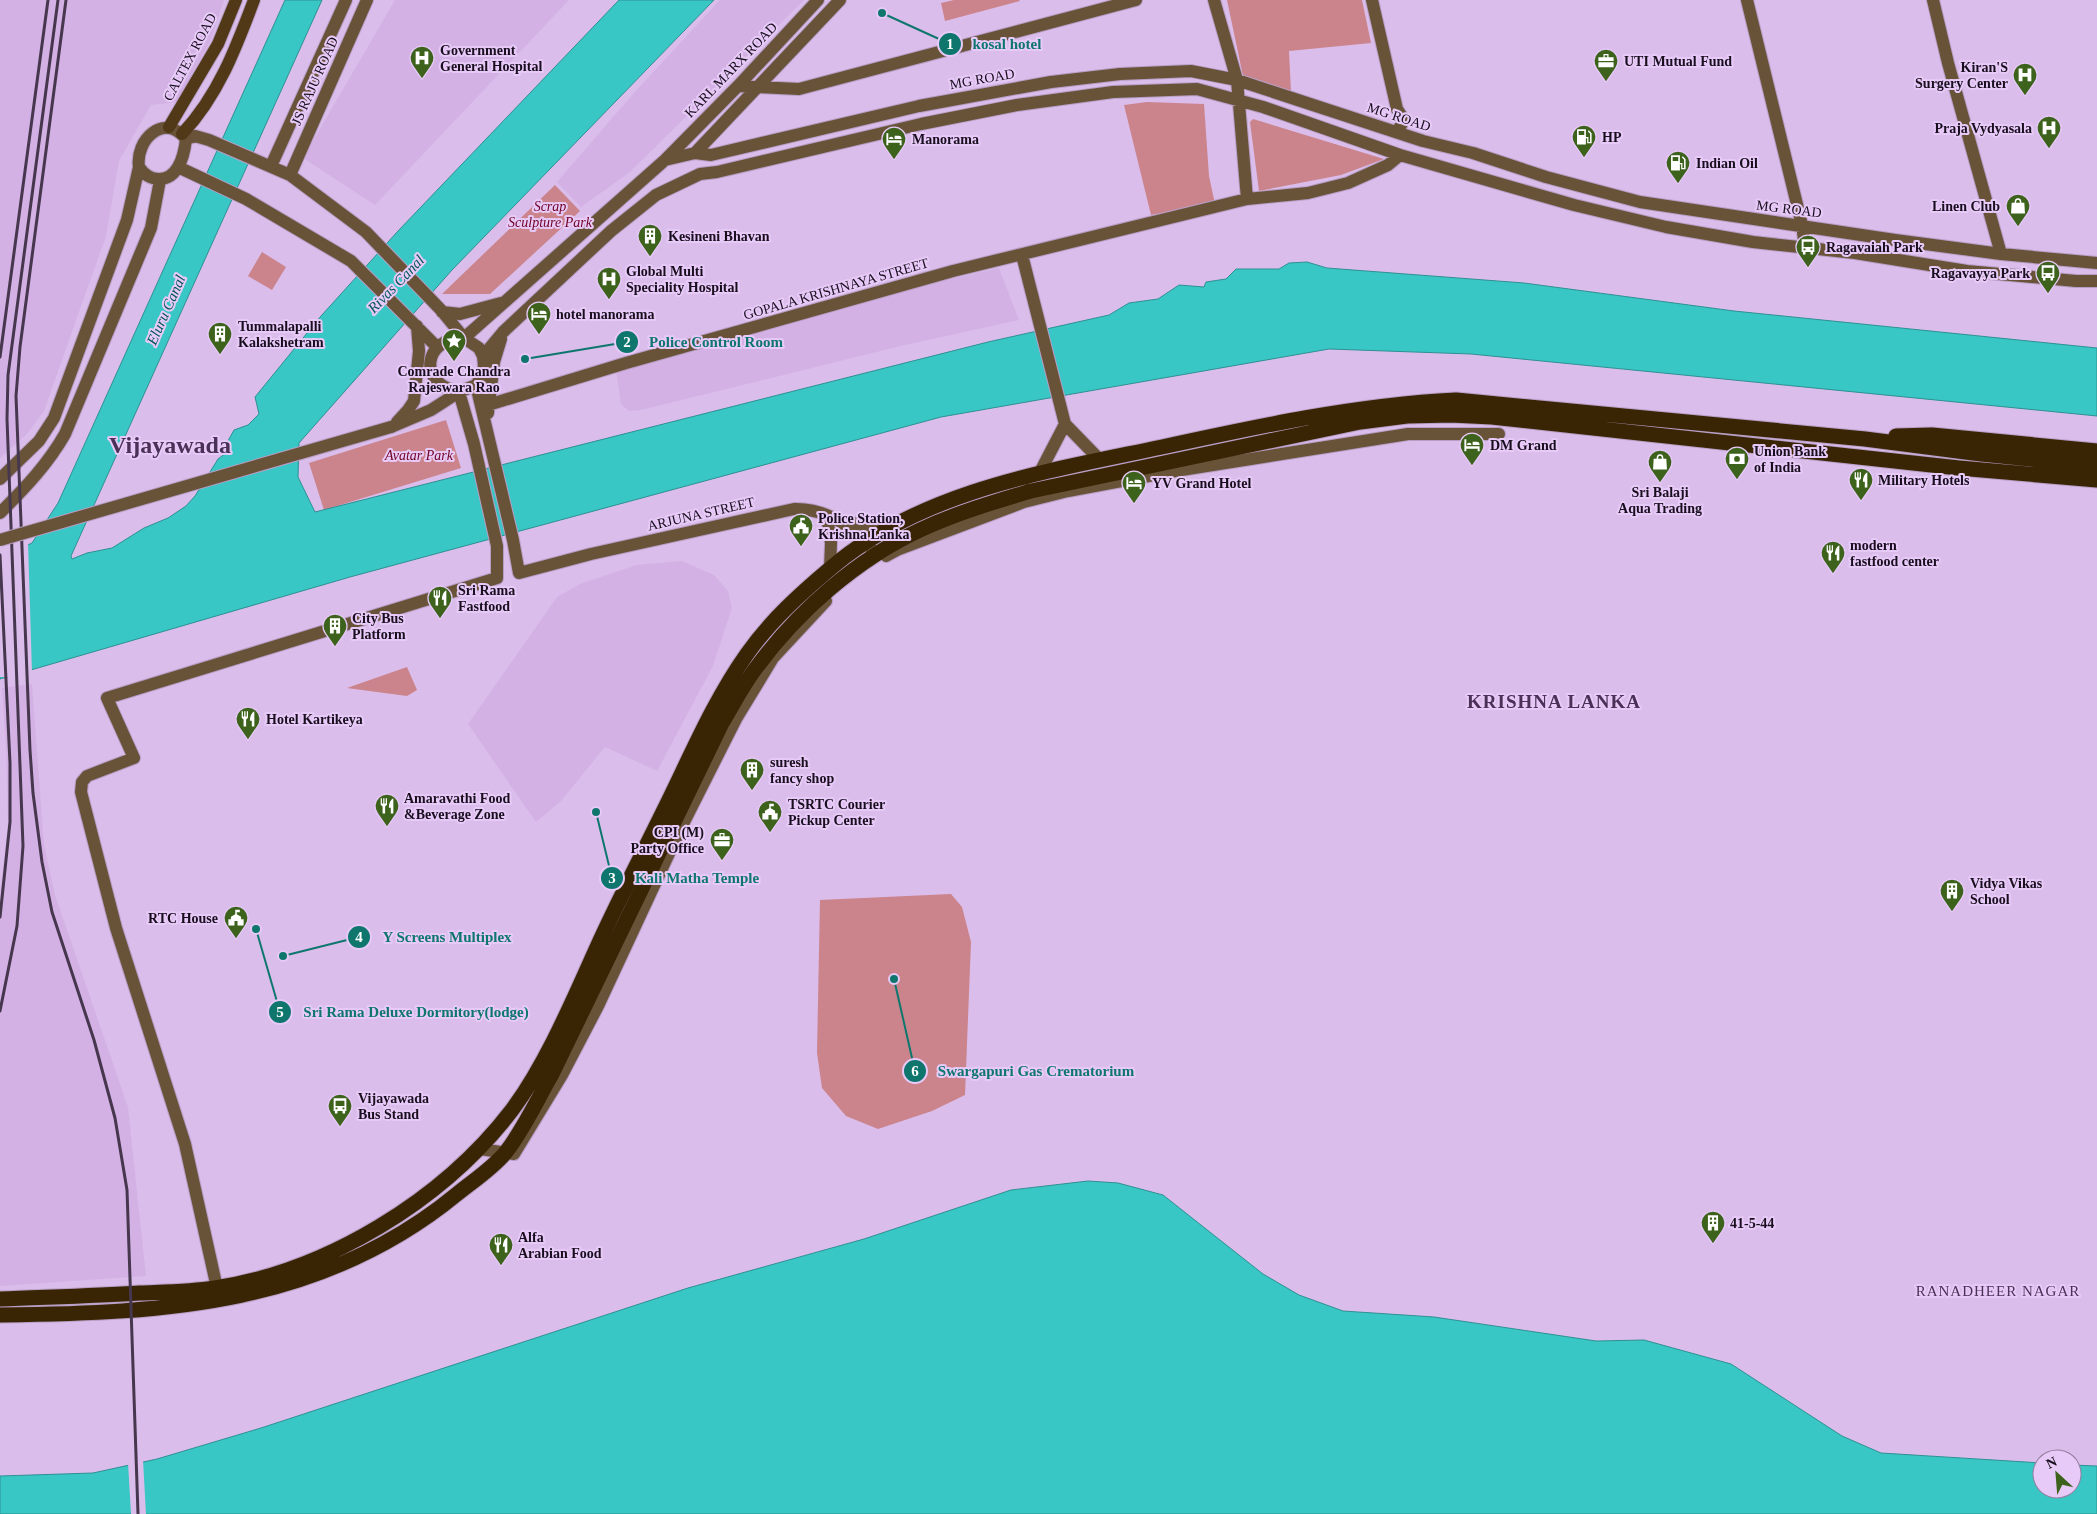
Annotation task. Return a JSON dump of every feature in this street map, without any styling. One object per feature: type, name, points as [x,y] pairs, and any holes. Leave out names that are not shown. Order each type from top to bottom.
[{"type":"highway","points":[[0,1315],[149,1309],[216,1292],[315,1260],[363,1236],[417,1202],[444,1181],[480,1149],[513,1108],[542,1063],[621,895],[729,682],[749,650],[777,618],[830,569],[866,541],[926,510],[975,492],[1040,472],[1330,413],[1402,403],[1456,400],[1864,439],[2097,466]]},
{"type":"highway","points":[[0,1299],[216,1292],[288,1284],[360,1256],[422,1221],[505,1153],[552,1074],[722,723],[755,669],[808,609],[840,580],[876,555],[920,530],[993,502],[1031,491],[1312,431],[1407,416],[1451,415],[1492,417],[1959,468],[2097,480]]},
{"type":"highway","points":[[1864,439],[1932,435],[2097,451]]},
{"type":"main road","name":"CALTEX ROAD","points":[[169,127],[218,44],[236,0]]},
{"type":"main road","points":[[184,137],[201,114],[222,78],[254,0]]},
{"type":"street","name":"JS RAJU ROAD","points":[[266,164],[346,0]]},
{"type":"street","name":"JS RAJU ROAD","points":[[290,175],[367,0]]},
{"type":"street","name":"KARL MARX ROAD","points":[[464,338],[665,160],[738,86],[818,0]]},
{"type":"street","points":[[700,174],[695,154],[755,88],[840,0]]},
{"type":"street","points":[[738,86],[799,89],[1136,0]]},
{"type":"street","points":[[1214,0],[1237,80],[1247,199]]},
{"type":"street","points":[[1372,0],[1397,108],[1404,120],[1397,132]]},
{"type":"street","points":[[1747,0],[1802,225],[1805,247]]},
{"type":"street","points":[[1933,0],[2001,254]]},
{"type":"street","name":"MG ROAD","points":[[665,160],[695,154],[711,154],[919,106],[1067,80],[1120,74],[1191,71],[1237,80],[1397,132],[1546,177],[1640,202],[2001,254],[2097,263]]},
{"type":"street","points":[[483,356],[503,332],[610,231],[656,195],[700,174],[717,172],[921,124],[1008,106],[1113,92],[1197,89],[1240,99],[1400,155],[1574,205],[1666,227],[1753,242],[1855,253],[1967,271],[2046,279],[2097,281]]},
{"type":"street","points":[[0,479],[39,441],[54,418],[127,220],[139,167],[138,159],[148,137],[159,128],[169,127],[184,137],[195,136],[209,140],[290,175],[366,232],[442,311],[464,338],[473,343],[483,356],[482,376],[476,385],[459,392],[442,404],[391,427],[0,540]]},
{"type":"street","points":[[184,137],[184,170]]},
{"type":"street","points":[[772,141],[777,158]]},
{"type":"street","name":"GOPALA KRISHNAYA STREET","points":[[488,405],[626,363],[795,317],[896,286],[1247,199],[1308,193],[1348,183],[1388,165],[1400,155]]},
{"type":"street","points":[[139,167],[144,175],[151,179],[160,180],[184,170],[246,199],[351,261],[420,329],[435,352],[431,373],[437,383],[446,390],[459,392]]},
{"type":"street","points":[[0,513],[27,486],[52,456],[65,434],[151,228],[160,180]]},
{"type":"street","points":[[1022,255],[1065,424],[1100,460]]},
{"type":"street","points":[[442,311],[460,314],[507,301]]},
{"type":"street","points":[[414,401],[420,329]]},
{"type":"street","points":[[488,433],[488,405],[494,362],[503,332]]},
{"type":"street","points":[[391,427],[414,401],[435,352],[444,341],[464,338]]},
{"type":"street","points":[[476,385],[488,433]]},
{"type":"street","points":[[216,1292],[184,1144],[116,928],[80,792],[82,782],[87,776],[134,758],[108,698],[497,578],[497,546],[474,444],[459,392]]},
{"type":"street","points":[[442,404],[462,411],[468,420]]},
{"type":"street","points":[[1040,472],[1065,424]]},
{"type":"street","name":"ARJUNA STREET","points":[[488,433],[519,573],[794,508],[808,508],[849,526],[866,541],[876,555]]},
{"type":"street","points":[[480,1149],[514,1154],[562,1075],[598,1006],[679,832],[736,719],[773,658],[845,582],[897,550],[1024,502],[1068,491],[1176,471],[1408,434],[1499,434]]},
{"type":"street","points":[[827,516],[832,543],[830,569]]},
{"type":"street","points":[[839,521],[891,528]]},
{"type":"shaded area","points":[[0,0],[224,0],[211,40],[177,102],[151,105],[119,161],[106,236],[44,411],[27,434],[0,458]]},
{"type":"shaded area","name":"Government General Hospital","points":[[395,0],[569,0],[375,205],[303,158]]},
{"type":"shaded area","points":[[720,0],[804,0],[630,172],[581,207],[557,182],[633,94]]},
{"type":"shaded area","points":[[999,268],[1019,320],[901,346],[641,410],[629,411],[621,404],[616,370],[916,287]]},
{"type":"shaded area","points":[[682,561],[714,575],[728,591],[732,608],[713,666],[657,771],[605,747],[561,801],[536,822],[468,724],[557,597],[580,584],[636,565]]},
{"type":"shaded area","points":[[32,684],[44,845],[55,895],[128,1107],[146,1276],[0,1286],[0,894],[8,822],[2,688]]},
{"type":"green space","points":[[954,0],[1020,1],[945,21],[941,3]]},
{"type":"green space","points":[[1227,0],[1362,0],[1371,43],[1289,51],[1291,92],[1243,76]]},
{"type":"green space","points":[[1147,102],[1204,104],[1209,176],[1215,204],[1151,215],[1124,105]]},
{"type":"green space","points":[[1253,119],[1384,159],[1341,175],[1259,191],[1250,122]]},
{"type":"green space","name":"Scrap Sculpture Park","points":[[555,185],[580,211],[490,294],[442,294]]},
{"type":"green space","points":[[262,252],[286,267],[272,290],[248,276]]},
{"type":"green space","name":"Avatar Park","points":[[446,420],[461,468],[324,510],[309,463]]},
{"type":"green space","points":[[407,667],[417,690],[407,696],[347,688]]},
{"type":"green space","points":[[951,894],[962,907],[971,942],[965,1095],[932,1111],[878,1129],[846,1116],[822,1088],[817,1053],[820,900]]},
{"type":"water","points":[[285,0],[322,0],[71,556],[72,559],[87,553],[112,548],[144,528],[168,518],[186,506],[195,496],[218,459],[226,453],[224,448],[234,430],[248,425],[259,414],[255,397],[321,316],[398,231],[619,0],[714,0],[452,270],[299,443],[298,477],[315,512],[988,342],[1109,315],[1129,303],[1158,299],[1179,285],[1204,287],[1206,282],[1226,279],[1236,269],[1279,269],[1289,263],[1307,262],[1327,268],[1524,283],[1734,311],[2097,348],[2097,416],[1471,354],[1329,349],[941,417],[350,577],[0,679],[0,558],[32,543],[58,503]]},
{"type":"water","points":[[1088,1181],[1118,1183],[1163,1195],[1263,1274],[1299,1295],[1343,1311],[1434,1317],[1596,1341],[1644,1340],[1731,1364],[1842,1436],[1881,1453],[2032,1462],[2032,1499],[2082,1499],[2082,1465],[2097,1466],[2097,1514],[0,1514],[0,1476],[93,1473],[157,1459],[261,1428],[688,1288],[864,1239],[1011,1190]]},
{"type":"pier","points":[[28,542],[32,672],[14,677],[0,677],[0,556]]},
{"type":"pier","points":[[143,1460],[146,1514],[131,1514],[128,1463]]},
{"type":"railway","points":[[0,357],[48,0]]},
{"type":"railway","points":[[0,1011],[17,926],[23,846],[7,419],[8,375],[58,0]]},
{"type":"railway","points":[[66,0],[20,347],[16,396],[30,750],[33,793],[42,862],[52,912],[94,1040],[115,1118],[127,1190],[138,1514]]},
{"type":"railway","points":[[0,555],[10,763],[10,822],[0,917]]},
{"type":"place","name":"kosal hotel","points":[[882,13]]},
{"type":"place","name":"Government General Hospital","points":[[422,79]]},
{"type":"place","name":"UTI Mutual Fund","points":[[1606,82]]},
{"type":"place","name":"Kiran'S Surgery Center","points":[[2025,96]]},
{"type":"place","name":"Praja Vydyasala","points":[[2049,149]]},
{"type":"place","name":"HP","points":[[1584,158]]},
{"type":"place","name":"Manorama","points":[[894,160]]},
{"type":"place","name":"Indian Oil","points":[[1678,184]]},
{"type":"place","name":"Linen Club","points":[[2018,227]]},
{"type":"place","name":"Kesineni Bhavan","points":[[650,257]]},
{"type":"place","name":"Ragavaiah Park","points":[[1808,268]]},
{"type":"place","name":"Ragavayya Park","points":[[2048,294]]},
{"type":"place","name":"Global Multi Speciality Hospital","points":[[609,300]]},
{"type":"place","name":"hotel manorama","points":[[539,335]]},
{"type":"place","name":"Tummalapalli Kalakshetram","points":[[220,355]]},
{"type":"place","name":"Police Control Room","points":[[525,359]]},
{"type":"place","name":"Comrade Chandra Rajeswara Rao","points":[[454,362]]},
{"type":"place","name":"DM Grand","points":[[1472,466]]},
{"type":"place","name":"Union Bank of India","points":[[1737,480]]},
{"type":"place","name":"Sri Balaji Aqua Trading","points":[[1660,483]]},
{"type":"place","name":"Military Hotels","points":[[1861,501]]},
{"type":"place","name":"YV Grand Hotel","points":[[1134,504]]},
{"type":"place","name":"Police Station, Krishna Lanka","points":[[801,547]]},
{"type":"place","name":"modern fastfood center","points":[[1833,574]]},
{"type":"place","name":"Sri Rama Fastfood","points":[[440,619]]},
{"type":"place","name":"City Bus Platform","points":[[335,647]]},
{"type":"place","name":"Hotel Kartikeya","points":[[248,740]]},
{"type":"place","name":"suresh fancy shop","points":[[752,791]]},
{"type":"place","name":"Kali Matha Temple","points":[[596,812]]},
{"type":"place","name":"Amaravathi Food &Beverage Zone","points":[[387,827]]},
{"type":"place","name":"TSRTC Courier Pickup Center","points":[[770,833]]},
{"type":"place","name":"CPI (M) Party Office","points":[[722,861]]},
{"type":"place","name":"Vidya Vikas School","points":[[1952,912]]},
{"type":"place","name":"Sri Rama Deluxe Dormitory(lodge)","points":[[256,929]]},
{"type":"place","name":"RTC House","points":[[236,939]]},
{"type":"place","name":"Y Screens Multiplex","points":[[283,956]]},
{"type":"place","name":"Swargapuri Gas Crematorium","points":[[894,979]]},
{"type":"place","name":"Vijayawada Bus Stand","points":[[340,1127]]},
{"type":"place","name":"41-5-44","points":[[1713,1244]]},
{"type":"place","name":"Alfa Arabian Food","points":[[501,1266]]},
{"type":"district","name":"Vijayawada","points":[[170,445]]},
{"type":"district","name":"KRISHNA LANKA","points":[[1554,701]]},
{"type":"district","name":"RANADHEER NAGAR","points":[[1998,1291]]},
{"type":"water label","name":"Rivas Canal","points":[[396,284]]},
{"type":"water label","name":"Eluru Canal","points":[[166,310]]}]
